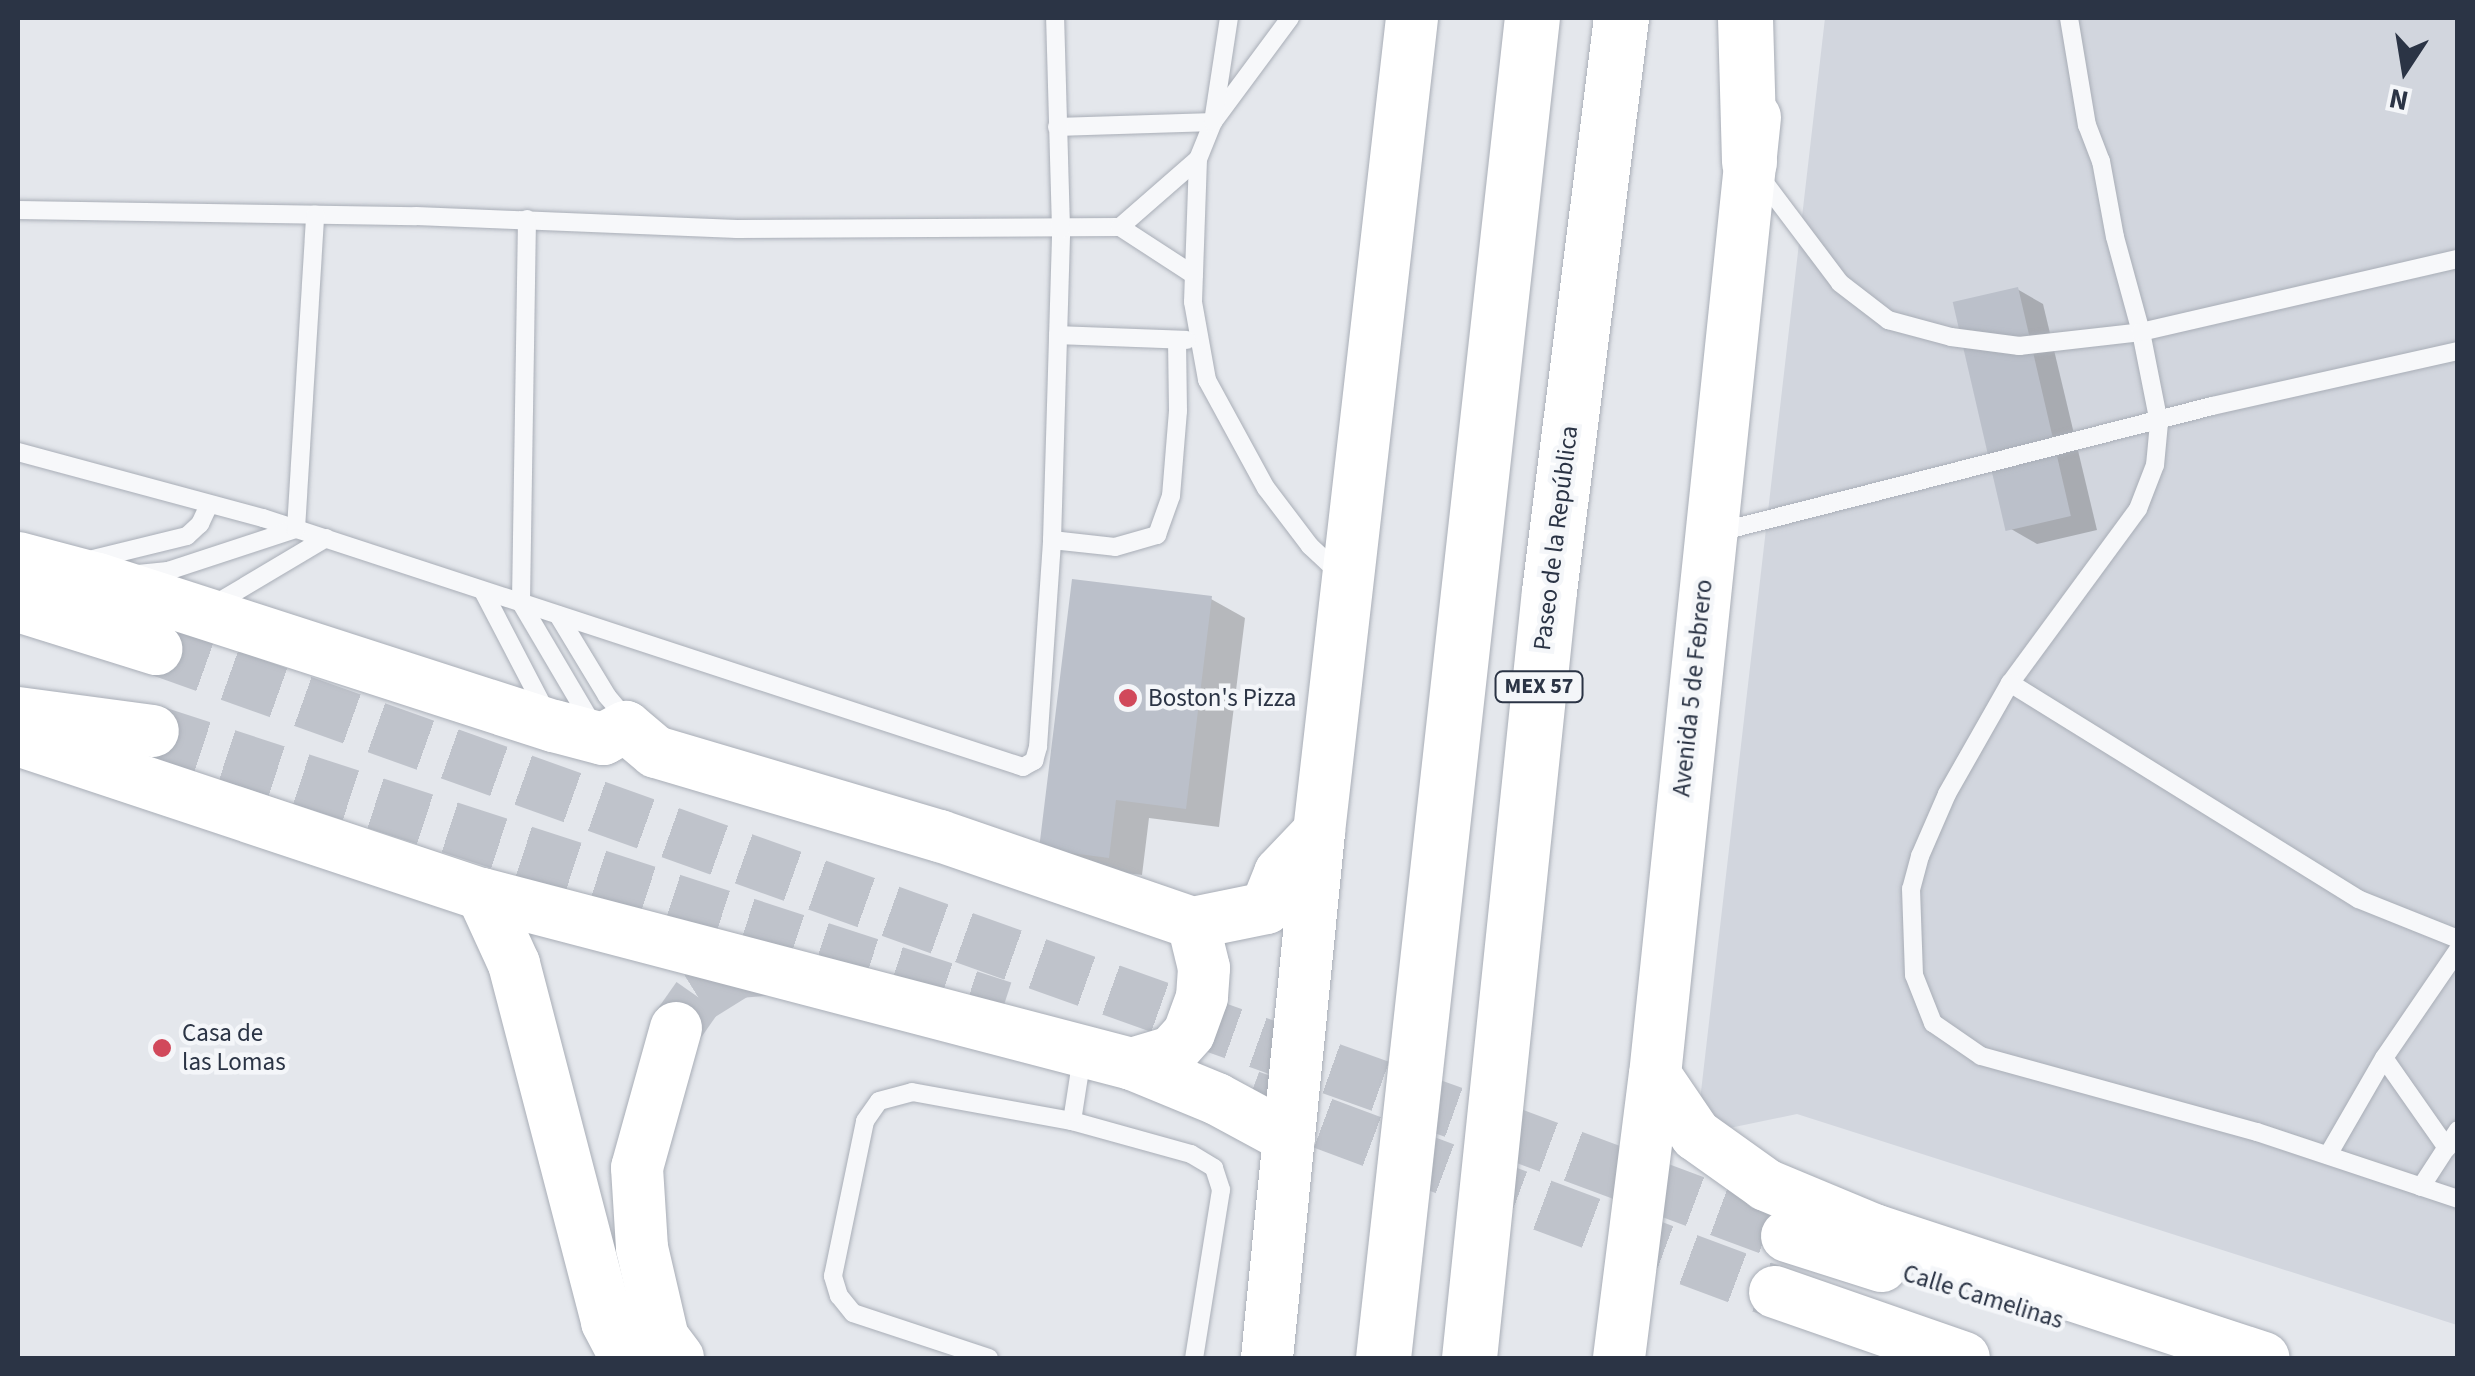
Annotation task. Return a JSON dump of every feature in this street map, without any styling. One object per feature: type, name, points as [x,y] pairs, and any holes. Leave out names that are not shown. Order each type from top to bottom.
[{"type":"highway","name":"MEX 57","points":[[1383,1358],[1532,18]]},
{"type":"highway","name":"Paseo de la República","points":[[1469,1358],[1549,591],[1621,18]]},
{"type":"highway","points":[[1745,18],[1750,162]]},
{"type":"main road","points":[[1266,1358],[1319,832],[1412,18]]},
{"type":"main road","name":"Avenida 5 de Febrero","points":[[1620,1358],[1654,1075],[1708,534],[1766,18]]},
{"type":"main road","points":[[55,568],[554,726],[603,739],[626,727],[656,752],[940,836],[1193,923],[1266,908],[1280,873],[1319,832]]},
{"type":"main road","points":[[18,606],[156,649]]},
{"type":"main road","points":[[18,712],[153,731]]},
{"type":"main road","points":[[18,740],[482,894],[1107,1058],[1218,1099],[1288,1138]]},
{"type":"main road","points":[[482,894],[514,964],[607,1322],[626,1358]]},
{"type":"main road","points":[[1107,1058],[1172,1052],[1189,1033],[1202,997],[1204,968],[1193,923]]},
{"type":"main road","points":[[676,1028],[638,1168],[642,1248],[663,1338],[678,1358]]},
{"type":"main road","points":[[1654,1075],[1696,1135],[1766,1184],[1874,1230],[2263,1358]]},
{"type":"main road","name":"Calle Camelinas","points":[[1787,1236],[2179,1358]]},
{"type":"main road","points":[[1775,1292],[1964,1358]]},
{"type":"lane","points":[[18,452],[326,538],[1023,767],[1034,761],[1038,747],[1052,540],[1061,229],[1055,18]]},
{"type":"lane","points":[[1229,18],[1213,122],[1198,160],[1194,276],[1197,340],[1206,380],[1266,488],[1310,546],[1350,583]]},
{"type":"lane","points":[[1213,122],[1290,18]]},
{"type":"lane","points":[[2069,18],[2087,125],[2101,161],[2114,237],[2141,332],[2159,423],[2155,464],[2138,509],[2010,684],[1947,794],[1920,856],[1912,889],[1914,975],[1933,1023],[1980,1056],[2328,1155],[2458,1199]]},
{"type":"lane","points":[[1057,126],[1213,122]]},
{"type":"lane","points":[[1120,227],[1198,160]]},
{"type":"lane","points":[[1750,162],[1840,283],[1888,320],[1951,338],[2019,346],[2141,332],[2458,259]]},
{"type":"lane","points":[[18,210],[527,220],[737,229],[1120,227],[1194,276]]},
{"type":"lane","points":[[296,529],[315,215]]},
{"type":"lane","points":[[527,220],[521,603],[569,690],[603,739]]},
{"type":"lane","points":[[1058,335],[1197,340]]},
{"type":"lane","points":[[1052,540],[1114,547],[1157,534],[1171,496],[1178,411],[1177,340]]},
{"type":"lane","points":[[1708,534],[2159,423],[2212,406],[2458,351]]},
{"type":"lane","points":[[55,568],[187,536],[200,524],[208,505]]},
{"type":"lane","points":[[55,568],[168,570],[296,529]]},
{"type":"lane","points":[[201,613],[326,538]]},
{"type":"lane","points":[[483,590],[554,726]]},
{"type":"lane","points":[[558,615],[607,696],[656,752]]},
{"type":"lane","points":[[2010,684],[2358,899],[2458,938]]},
{"type":"lane","points":[[2328,1155],[2384,1058],[2458,950]]},
{"type":"lane","points":[[1072,1122],[1107,1058]]},
{"type":"lane","points":[[2384,1058],[2447,1148]]},
{"type":"lane","points":[[989,1358],[853,1313],[839,1296],[833,1276],[865,1121],[879,1101],[912,1092],[1072,1122],[1191,1154],[1214,1168],[1221,1190],[1194,1358]]},
{"type":"lane","points":[[2422,1187],[2458,1130]]},
{"type":"shaded area","points":[[1825,18],[2457,18],[2457,1325],[1797,1114],[1696,1135]]},
{"type":"building","points":[[2018,287],[2071,516],[2006,531],[1953,302]]},
{"type":"building","name":"Boston's Pizza","points":[[1072,579],[1212,596],[1186,809],[1116,800],[1109,858],[1039,849]]},
{"type":"tunnel","points":[[156,649],[1500,1129],[1787,1236]]},
{"type":"tunnel","points":[[153,731],[1003,1007]]},
{"type":"tunnel","points":[[676,1028],[698,997],[738,972],[786,968]]},
{"type":"tunnel","points":[[1250,1096],[1775,1292]]},
{"type":"place","name":"Boston's Pizza","points":[[1128,698]]},
{"type":"place","name":"Casa de las Lomas","points":[[162,1048]]}]
